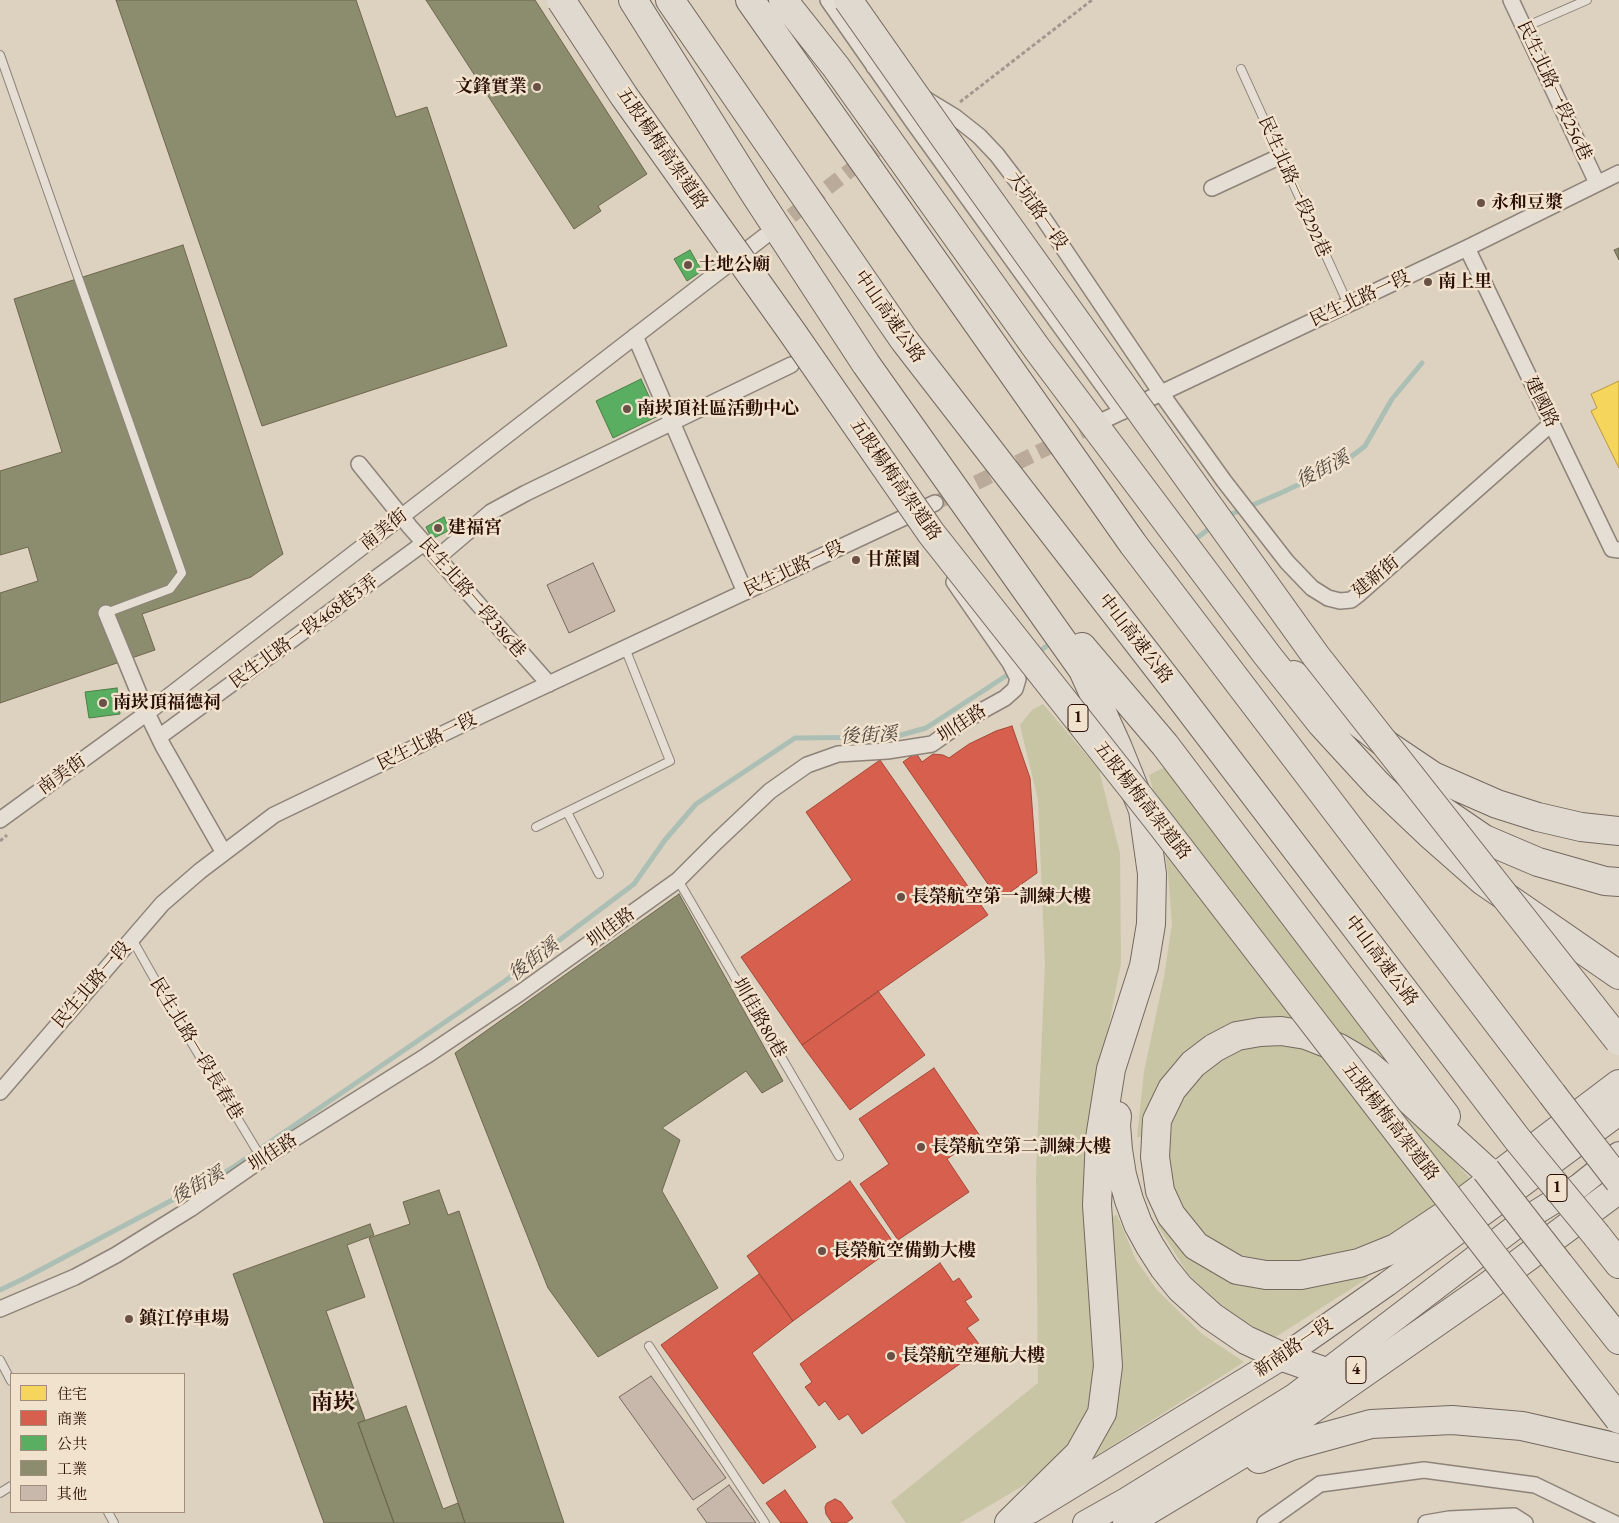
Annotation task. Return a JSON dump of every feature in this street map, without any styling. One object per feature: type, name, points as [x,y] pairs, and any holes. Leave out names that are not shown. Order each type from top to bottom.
[{"type":"highway","name":"五股楊梅高架道路","points":[[561,0],[624,96],[792,332],[931,533],[1160,823],[1619,1419]]},
{"type":"highway","points":[[633,0],[753,191],[866,364],[1083,670],[1143,810],[1152,874],[1151,924],[1144,966],[1111,1069],[1100,1138],[1097,1205],[1108,1366],[1102,1413],[1079,1454],[1010,1523]]},
{"type":"highway","name":"中山高速公路","points":[[670,0],[904,340],[1165,677],[1518,1140],[1619,1264]]},
{"type":"highway","points":[[750,0],[1133,544],[1619,1180]]},
{"type":"highway","points":[[783,0],[836,67],[1035,346],[1267,655],[1321,723],[1377,784],[1483,881],[1619,975]]},
{"type":"highway","points":[[848,0],[946,141],[1316,656],[1619,1041]]},
{"type":"highway","points":[[1034,599],[1085,650],[1165,745],[1486,1170],[1619,1340]]},
{"type":"highway","points":[[1267,655],[1334,703],[1387,745],[1434,776],[1489,801],[1538,817],[1581,827],[1619,831]]},
{"type":"highway","points":[[1267,655],[1360,746],[1434,805],[1484,839],[1538,862],[1619,882]]},
{"type":"highway","points":[[1486,1170],[1404,1095],[1368,1065],[1339,1048],[1306,1035],[1280,1031],[1237,1036],[1214,1048],[1192,1064],[1172,1088],[1157,1120],[1155,1157],[1160,1191],[1172,1215],[1196,1246],[1237,1270],[1266,1274],[1301,1275],[1359,1263],[1396,1248],[1447,1214],[1619,1084]]},
{"type":"highway","points":[[1119,1047],[1119,1096],[1116,1125],[1122,1176],[1138,1224],[1164,1268],[1180,1288],[1210,1316],[1246,1340],[1283,1357],[1326,1372]]},
{"type":"highway","points":[[1127,1523],[1282,1430],[1487,1287],[1619,1189]]},
{"type":"highway","points":[[1144,1523],[1264,1456],[1292,1446],[1371,1424],[1452,1420],[1522,1426],[1619,1448]]},
{"type":"main road","name":"新南路一段","points":[[1010,1523],[1283,1357],[1387,1284],[1619,1113]]},
{"type":"main road","name":"4","points":[[1112,1523],[1252,1438],[1357,1369],[1584,1194],[1619,1154]]},
{"type":"main road","name":"4","points":[[1584,1194],[1619,1180]]},
{"type":"main road","name":"新南路一段","points":[[1085,1523],[1126,1500],[1294,1396],[1527,1218],[1584,1194]]},
{"type":"street","name":"大坑路一段","points":[[828,0],[913,122],[1122,412]]},
{"type":"street","name":"民生北路一段256巷","points":[[1511,0],[1597,183]]},
{"type":"street","name":"大坑路一段","points":[[874,67],[941,108],[979,136],[991,148],[1029,197],[1160,393]]},
{"type":"street","points":[[899,133],[913,122],[941,108]]},
{"type":"street","points":[[1212,188],[1280,156]]},
{"type":"street","name":"民生北路一段","points":[[1100,422],[1467,248],[1619,173]]},
{"type":"street","name":"南美街","points":[[0,820],[147,713],[766,236]]},
{"type":"street","name":"建國路","points":[[1467,248],[1612,548],[1619,550]]},
{"type":"street","points":[[635,336],[745,592]]},
{"type":"street","points":[[438,558],[491,512],[526,493],[791,365]]},
{"type":"street","name":"建新街","points":[[1160,393],[1224,481],[1287,562],[1312,588],[1328,598],[1340,601],[1351,600],[1360,594],[1551,424]]},
{"type":"street","name":"民生北路一段386巷","points":[[359,464],[424,543],[549,684]]},
{"type":"street","name":"民生北路一段","points":[[0,1092],[162,904],[200,871],[274,815],[935,503]]},
{"type":"street","name":"圳佳路","points":[[0,1308],[75,1277],[116,1254],[190,1209],[260,1156],[426,1056],[520,993],[678,880],[770,791],[807,765],[838,754],[887,751],[932,744],[968,719],[1005,698],[1015,689],[1018,679],[1010,663],[908,516]]},
{"type":"street","name":"民生北路一段468巷3弄","points":[[159,738],[424,543]]},
{"type":"street","points":[[106,613],[159,738],[224,853]]},
{"type":"street","points":[[1265,1523],[1320,1484],[1424,1470],[1535,1485],[1614,1523]]},
{"type":"street","points":[[1426,1523],[1449,1519],[1514,1516],[1525,1523]]},
{"type":"lane","points":[[1525,27],[1588,0]]},
{"type":"lane","points":[[0,55],[182,573],[170,590],[106,613]]},
{"type":"lane","name":"民生北路一段292巷","points":[[1241,69],[1348,304]]},
{"type":"lane","points":[[536,827],[670,761],[625,648]]},
{"type":"lane","points":[[567,812],[599,874]]},
{"type":"lane","name":"圳佳路80巷","points":[[678,880],[839,1156]]},
{"type":"lane","name":"民生北路一段長春巷","points":[[132,938],[176,1017],[260,1156]]},
{"type":"lane","points":[[649,1346],[765,1523]]},
{"type":"lane","points":[[0,1360],[10,1380]]},
{"type":"path","points":[[941,108],[1092,0]]},
{"type":"shaded area","points":[[1043,704],[1099,770],[1120,853],[1121,963],[1090,1121],[1100,1361],[1087,1423],[1036,1478],[960,1523],[906,1523],[891,1502],[1038,1383],[1036,1175],[1045,963],[1038,800],[1020,725],[1032,710]]},
{"type":"shaded area","points":[[1165,767],[1398,1071],[1355,1042],[1249,1022],[1145,1137],[1137,1137],[1144,1072],[1164,977],[1172,924],[1168,874],[1159,814],[1149,775]]},
{"type":"shaded area","points":[[1269,1043],[1301,1046],[1331,1055],[1413,1116],[1476,1185],[1432,1214],[1387,1237],[1336,1255],[1276,1264],[1225,1251],[1188,1221],[1168,1173],[1170,1123],[1192,1081],[1228,1053]]},
{"type":"shaded area","points":[[1117,1215],[1136,1260],[1157,1290],[1202,1334],[1244,1362],[1086,1462],[1115,1287],[1112,1216]]},
{"type":"shaded area","points":[[1159,1220],[1222,1277],[1267,1289],[1315,1286],[1366,1272],[1368,1278],[1274,1338],[1231,1314],[1188,1274],[1158,1226]]},
{"type":"building: 住宅","points":[[1619,381],[1619,468],[1591,411],[1597,408],[1591,394]]},
{"type":"building: 商業","points":[[1012,726],[1030,778],[1037,873],[999,900],[903,762],[916,753],[922,762],[933,754],[949,758],[969,744],[996,731]]},
{"type":"building: 商業","name":"長榮航空第一訓練大樓","points":[[880,760],[988,915],[802,1045],[741,957],[852,880],[806,812]]},
{"type":"building: 商業","points":[[878,991],[925,1055],[850,1110],[802,1045]]},
{"type":"building: 商業","name":"長榮航空第二訓練大樓","points":[[934,1068],[980,1136],[947,1159],[969,1192],[898,1240],[860,1184],[889,1164],[859,1119]]},
{"type":"building: 商業","name":"長榮航空備勤大樓","points":[[850,1181],[896,1246],[793,1321],[747,1256]]},
{"type":"building: 商業","name":"長榮航空運航大樓","points":[[940,1263],[953,1282],[959,1278],[972,1297],[965,1301],[979,1320],[967,1328],[982,1348],[862,1434],[848,1414],[839,1420],[825,1401],[819,1406],[805,1387],[812,1382],[800,1364]]},
{"type":"building: 商業","points":[[759,1274],[793,1321],[752,1353],[816,1447],[763,1484],[661,1345]]},
{"type":"building: 商業","points":[[785,1490],[808,1523],[781,1523],[766,1503]]},
{"type":"building: 商業","points":[[835,1499],[841,1502],[853,1518],[846,1523],[832,1523],[826,1514],[825,1507],[827,1503]]},
{"type":"building: 公共","name":"土地公廟","points":[[690,250],[702,271],[687,281],[674,259]]},
{"type":"building: 公共","name":"南崁頂社區活動中心","points":[[641,379],[658,416],[613,438],[596,401]]},
{"type":"building: 公共","name":"建福宮","points":[[444,517],[450,530],[432,539],[426,527]]},
{"type":"building: 公共","name":"南崁頂福德祠","points":[[117,688],[120,714],[89,718],[85,692]]},
{"type":"building: 工業","points":[[116,0],[356,0],[396,117],[427,107],[507,346],[262,426]]},
{"type":"building: 工業","name":"文鋒實業","points":[[426,0],[535,0],[647,174],[598,206],[601,211],[574,229]]},
{"type":"building: 工業","points":[[183,245],[283,554],[251,577],[142,614],[155,650],[0,703],[0,593],[38,581],[28,547],[0,555],[0,471],[62,452],[14,299]]},
{"type":"building: 工業","points":[[1619,248],[1619,260],[1614,250]]},
{"type":"building: 工業","points":[[679,894],[783,1081],[762,1093],[746,1071],[662,1128],[680,1140],[662,1191],[718,1288],[598,1357],[548,1288],[455,1053]]},
{"type":"building: 工業","points":[[439,1190],[448,1215],[459,1211],[564,1523],[465,1523],[369,1238],[410,1224],[403,1202]]},
{"type":"building: 工業","points":[[370,1224],[374,1235],[347,1245],[365,1297],[326,1311],[365,1420],[358,1423],[394,1523],[324,1523],[233,1274]]},
{"type":"building: 工業","points":[[406,1406],[443,1509],[458,1503],[465,1523],[394,1523],[358,1423]]},
{"type":"building: 其他","points":[[593,563],[615,611],[569,633],[547,585]]},
{"type":"building: 其他","points":[[651,1376],[726,1478],[693,1500],[619,1397]]},
{"type":"building: 其他","points":[[729,1485],[756,1523],[707,1523],[697,1509]]},
{"type":"waterway","name":"後街溪","points":[[1227,516],[1343,463],[1365,446],[1392,399],[1422,363]]},
{"type":"waterway","name":"後街溪","points":[[1193,541],[1214,525]]},
{"type":"waterway","name":"後街溪","points":[[1037,653],[1051,643]]},
{"type":"waterway","name":"後街溪","points":[[0,1290],[229,1170],[505,981],[634,884],[665,840],[696,804],[795,738],[894,737],[926,728],[1012,672]]},
{"type":"tunnel","points":[[773,230],[893,137]]},
{"type":"tunnel","points":[[935,503],[1100,422]]},
{"type":"place","name":"文鋒實業","points":[[537,87]]},
{"type":"place","name":"永和豆漿","points":[[1481,203]]},
{"type":"place","name":"土地公廟","points":[[688,265]]},
{"type":"place","name":"南上里","points":[[1428,282]]},
{"type":"place","name":"南崁頂社區活動中心","points":[[627,409]]},
{"type":"place","name":"建福宮","points":[[438,528]]},
{"type":"place","name":"甘蔗園","points":[[856,560]]},
{"type":"place","name":"南崁頂福德祠","points":[[103,703]]},
{"type":"place","name":"長榮航空第一訓練大樓","points":[[901,897]]},
{"type":"place","name":"長榮航空第二訓練大樓","points":[[921,1147]]},
{"type":"place","name":"長榮航空備勤大樓","points":[[822,1251]]},
{"type":"place","name":"鎮江停車場","points":[[129,1319]]},
{"type":"place","name":"長榮航空運航大樓","points":[[891,1356]]},
{"type":"district","name":"南崁","points":[[333,1403]]}]
